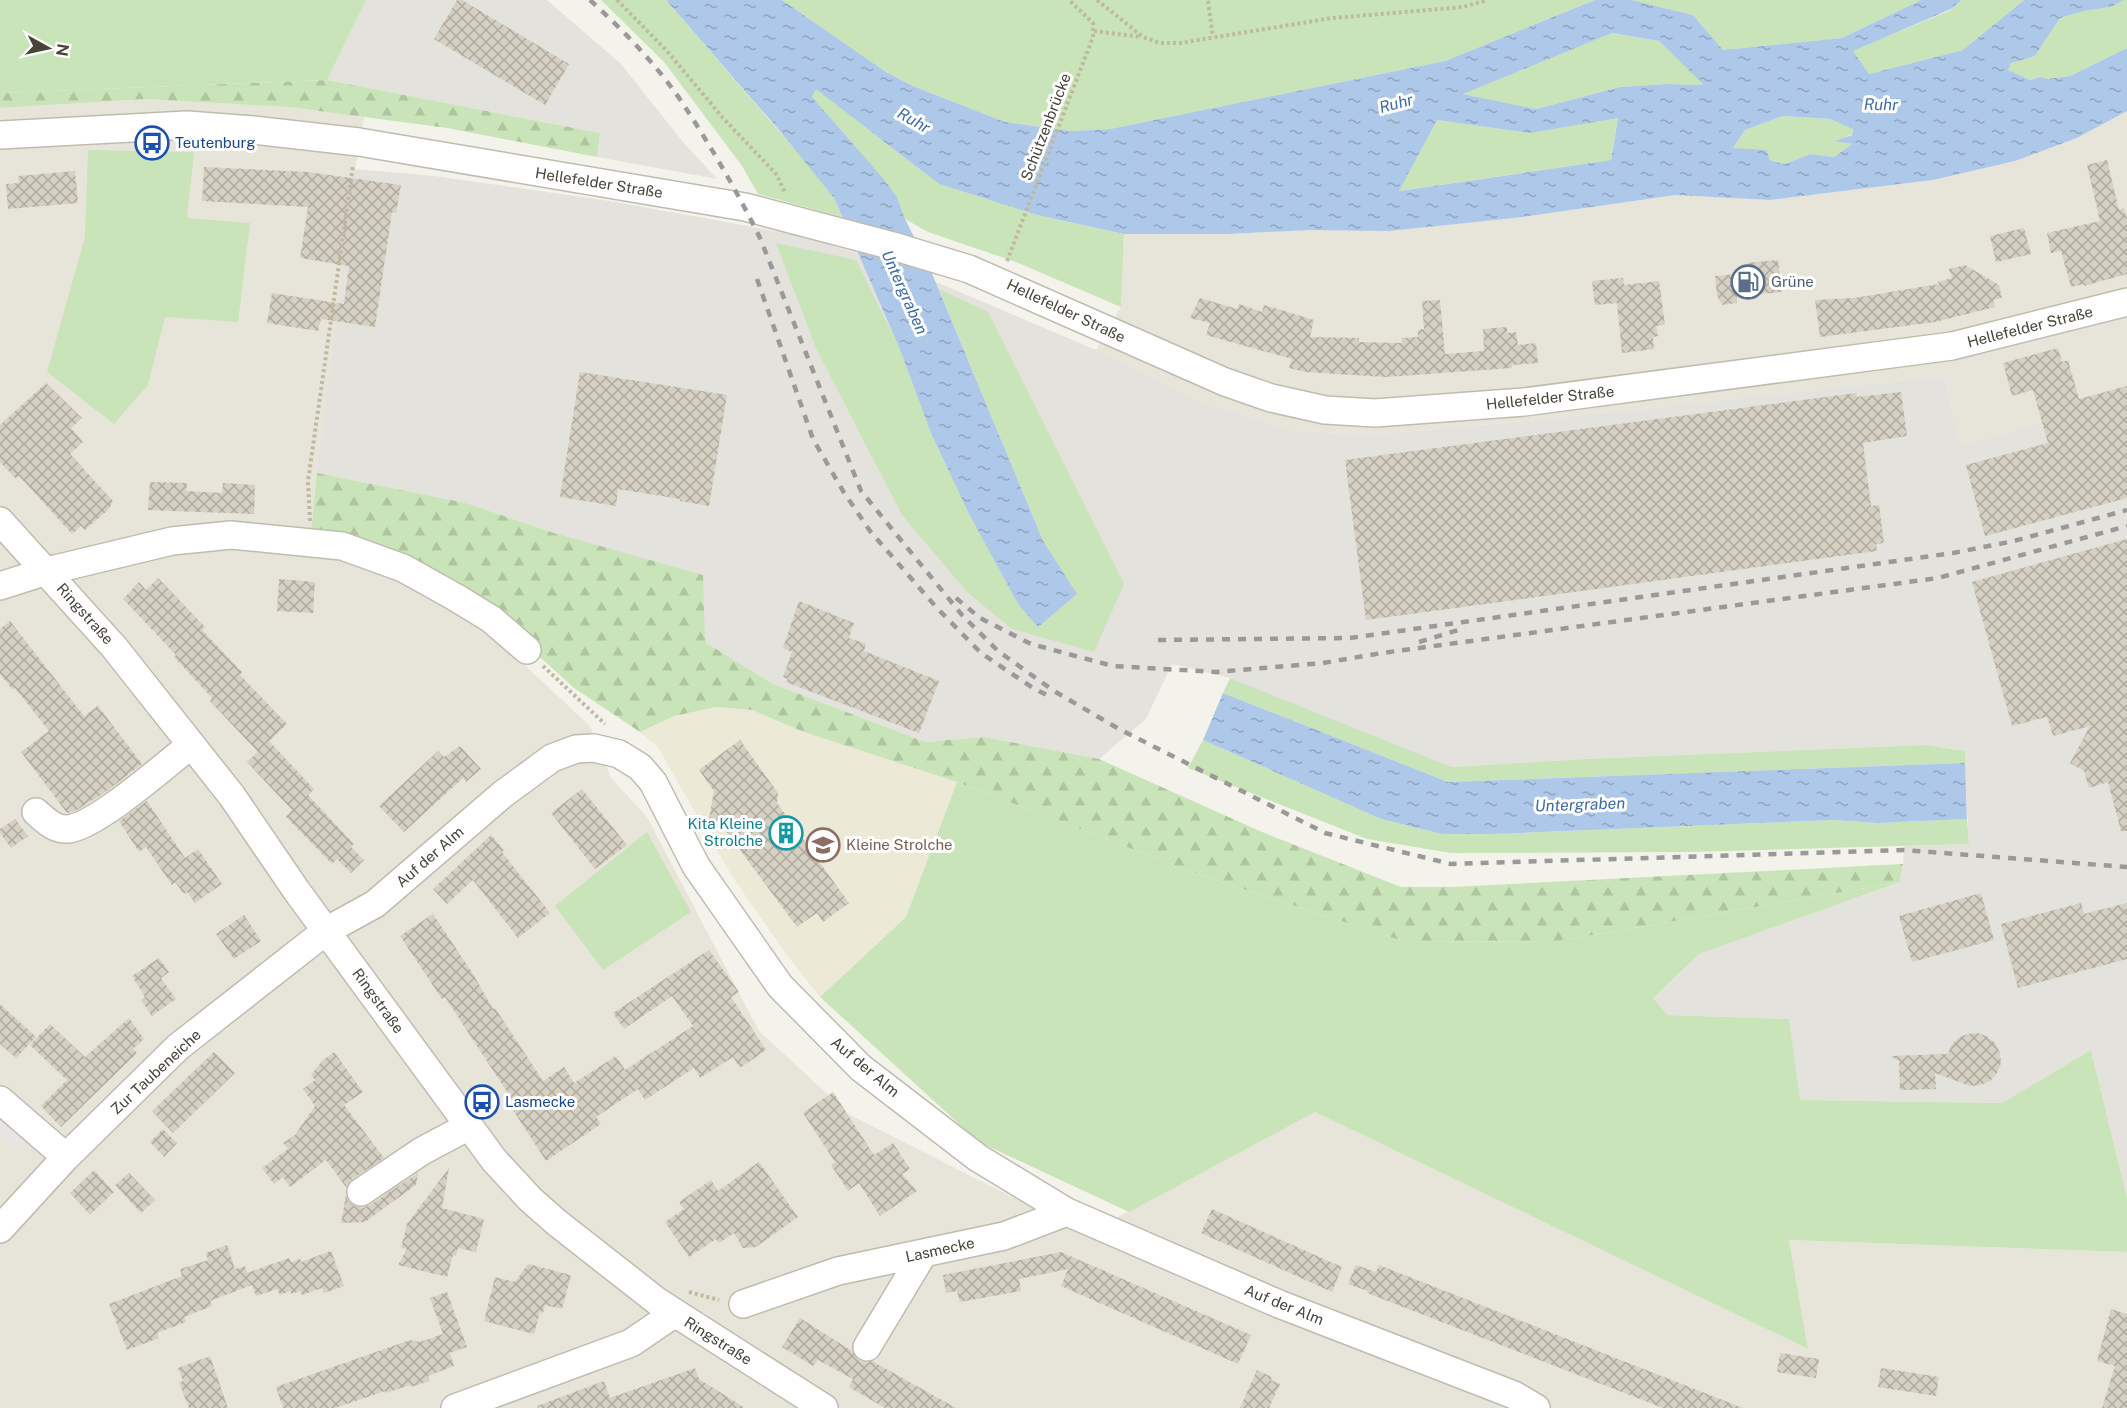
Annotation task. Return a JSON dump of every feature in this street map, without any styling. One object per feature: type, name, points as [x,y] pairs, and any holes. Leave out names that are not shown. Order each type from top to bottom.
[{"type":"street","name":"Hellefelder Straße","points":[[0,135],[187,125],[358,142],[745,207],[969,268],[1234,385],[1271,398],[1325,410],[1374,413],[1524,402],[1952,346],[2127,302]]},
{"type":"street","name":"Ringstraße","points":[[0,521],[114,647],[232,796],[296,890],[494,1160],[530,1199],[590,1249],[675,1313],[824,1408]]},
{"type":"street","points":[[0,586],[47,571],[172,541],[231,535],[342,546],[403,568],[491,619],[527,650]]},
{"type":"street","points":[[36,812],[52,826],[68,829],[85,824],[102,814],[191,745]]},
{"type":"street","name":"Auf der Alm","points":[[326,931],[375,904],[503,794],[552,758],[576,749],[594,748],[619,754],[640,767],[653,782],[696,866],[780,986],[861,1068],[978,1158],[1067,1212],[1279,1304],[1515,1395],[1536,1408]]},
{"type":"street","name":"Zur Taubeneiche","points":[[0,1229],[66,1157],[178,1047],[326,931]]},
{"type":"street","points":[[0,1100],[66,1157]]},
{"type":"street","points":[[361,1192],[422,1150],[469,1126]]},
{"type":"street","name":"Lasmecke","points":[[743,1304],[838,1271],[1004,1236],[1067,1212]]},
{"type":"street","points":[[867,1347],[923,1254]]},
{"type":"street","points":[[455,1408],[631,1343],[675,1313]]},
{"type":"path","points":[[616,0],[667,51],[723,118],[777,176],[798,221]]},
{"type":"path","points":[[1069,0],[1093,23],[1094,31],[1143,37],[1160,43],[1180,43],[1332,18],[1463,7],[1487,0]]},
{"type":"path","points":[[1097,0],[1143,37]]},
{"type":"path","points":[[1208,2],[1213,37]]},
{"type":"path","name":"Schützenbrücke","points":[[998,281],[1094,31]]},
{"type":"path","points":[[310,543],[308,481],[358,142]]},
{"type":"path","points":[[527,650],[563,687],[613,732],[619,754]]},
{"type":"shaded area","points":[[366,0],[547,0],[621,64],[683,142],[717,179],[597,157],[600,133],[327,80]]},
{"type":"shaded area","points":[[145,99],[289,107],[364,117],[355,169],[311,532],[372,567],[448,605],[487,630],[590,726],[611,778],[647,817],[759,1031],[850,1115],[1086,1234],[1315,1112],[1808,1349],[1789,1240],[2127,1252],[2127,1408],[0,1408],[0,108]]},
{"type":"shaded area","points":[[2127,111],[2127,400],[1960,445],[1944,376],[1527,421],[1365,435],[1293,430],[1210,405],[1096,350],[1121,307],[1124,234],[1229,234],[1523,217],[1676,195],[1770,200],[1933,180],[2015,161],[2077,138]]},
{"type":"shaded area","points":[[355,169],[435,176],[610,201],[802,236],[901,267],[1096,350],[1210,405],[1293,430],[1365,435],[1527,421],[1944,376],[1960,445],[2127,400],[2127,1198],[2091,1050],[2002,1103],[1799,1100],[1789,1019],[1668,1015],[1653,998],[1699,954],[1900,882],[1904,846],[1969,844],[1964,751],[1925,745],[1585,759],[1452,767],[1230,678],[1172,664],[1146,719],[1099,759],[984,737],[925,742],[773,684],[705,642],[554,533],[466,503],[317,473]]},
{"type":"shaded area","name":"Kleine Strolche","points":[[716,707],[752,710],[804,732],[957,782],[906,917],[820,997],[783,950],[732,876],[657,746],[640,732],[674,716]]},
{"type":"shaded area","points":[[0,1117],[26,1141],[18,1150],[0,1134]]},
{"type":"green space","points":[[0,0],[366,0],[327,80],[0,93]]},
{"type":"green space","points":[[601,0],[666,0],[821,180],[834,198],[842,217],[758,194],[742,166],[664,62]]},
{"type":"green space","points":[[782,0],[1595,0],[1445,61],[1110,129],[1071,131],[1005,122],[913,86],[886,72]]},
{"type":"green space","points":[[1632,0],[1921,0],[1842,38],[1723,50],[1693,15]]},
{"type":"green space","points":[[1962,0],[2024,0],[1963,50],[1869,74],[1852,51],[1951,10]]},
{"type":"green space","points":[[2127,0],[2127,48],[2070,76],[2047,79],[2040,77],[2030,80],[2007,70],[2011,63],[2035,56],[2060,18],[2111,7]]},
{"type":"green space","points":[[1611,33],[1659,41],[1705,85],[1666,84],[1620,87],[1536,109],[1462,94]]},
{"type":"green space","points":[[327,80],[600,133],[597,157],[447,128],[289,107],[145,99],[0,108],[0,93]]},
{"type":"green space","points":[[816,88],[939,184],[1037,215],[1124,234],[1121,307],[1016,262],[928,232],[905,219],[897,197],[812,97]]},
{"type":"green space","points":[[1783,116],[1830,119],[1853,128],[1852,134],[1837,141],[1852,144],[1834,157],[1810,154],[1785,164],[1733,148],[1745,130]]},
{"type":"green space","points":[[1618,117],[1611,160],[1398,191],[1437,120],[1529,133]]},
{"type":"green space","points":[[88,150],[194,152],[187,218],[250,223],[238,322],[165,317],[148,385],[114,424],[47,372],[85,237]]},
{"type":"green space","points":[[776,243],[856,260],[899,347],[931,433],[969,514],[1018,604],[1076,594],[1043,541],[939,289],[988,312],[1124,584],[1094,652],[1012,629],[968,593],[902,515],[816,348]]},
{"type":"green space","points":[[317,473],[466,503],[554,533],[703,575],[705,642],[773,684],[925,742],[984,737],[1099,759],[1262,832],[1401,887],[1453,887],[1903,864],[1900,882],[1559,941],[1406,942],[1203,876],[957,782],[804,732],[752,710],[716,707],[674,716],[640,732],[574,688],[496,617],[311,532]]},
{"type":"green space","points":[[1230,678],[1452,767],[1585,759],[1925,745],[1965,751],[1965,763],[1448,782],[1223,693]]},
{"type":"green space","points":[[1203,740],[1381,819],[1442,834],[1494,834],[1834,820],[1877,823],[1967,819],[1969,844],[1690,852],[1451,853],[1367,839],[1188,768]]},
{"type":"green space","points":[[957,782],[1203,876],[1406,942],[1559,941],[1900,882],[1699,954],[1653,998],[1668,1015],[1789,1019],[1800,1100],[2002,1103],[2091,1050],[2127,1198],[2127,1252],[1789,1240],[1808,1349],[1315,1112],[1129,1212],[979,1142],[820,997],[906,917]]},
{"type":"green space","points":[[647,832],[691,912],[603,970],[555,906]]},
{"type":"water","points":[[666,0],[782,0],[886,72],[913,86],[1005,122],[1071,131],[1110,129],[1445,61],[1595,0],[1632,0],[1693,15],[1723,50],[1842,38],[1921,0],[1962,0],[1951,9],[1853,51],[1869,74],[1963,50],[2024,0],[2124,0],[2111,7],[2060,18],[2035,56],[2011,63],[2008,70],[2030,80],[2040,77],[2047,79],[2070,76],[2127,48],[2127,111],[2077,138],[2015,161],[1933,180],[1770,200],[1676,195],[1523,217],[1389,231],[1309,230],[1229,234],[1124,234],[1037,215],[939,184],[816,89],[812,97],[897,197],[905,219],[931,271],[1043,541],[1077,594],[1038,627],[1018,604],[969,514],[931,433],[899,347],[834,198],[778,129]],"holes":[[[1612,33],[1659,41],[1704,85],[1666,84],[1620,87],[1536,109],[1463,94]],[[1783,116],[1830,119],[1853,129],[1852,135],[1835,141],[1852,144],[1834,157],[1810,154],[1785,164],[1770,160],[1766,150],[1733,148],[1745,130]],[[1618,118],[1611,160],[1399,191],[1437,120],[1529,133]]]},
{"type":"water","name":"Untergraben","points":[[1223,693],[1448,782],[1965,763],[1967,819],[1877,823],[1834,820],[1494,834],[1442,834],[1381,819],[1203,740]]},
{"type":"building","points":[[457,0],[462,0],[569,64],[545,105],[434,39]]},
{"type":"building","points":[[2107,160],[2119,210],[2124,208],[2127,220],[2127,274],[2084,286],[2084,284],[2071,287],[2061,251],[2051,253],[2047,233],[2100,221],[2087,165]]},
{"type":"building","points":[[204,167],[308,172],[401,185],[396,213],[392,212],[375,327],[321,319],[318,331],[267,323],[272,293],[344,304],[349,266],[300,258],[308,207],[202,201]]},
{"type":"building","points":[[75,171],[78,203],[8,209],[6,184],[19,183],[18,176]]},
{"type":"building","points":[[2024,228],[2031,254],[1996,262],[1990,236]]},
{"type":"building","name":"Grüne","points":[[1778,260],[1782,292],[1737,296],[1737,303],[1722,305],[1717,296],[1715,276],[1749,273],[1747,263]]},
{"type":"building","points":[[1965,265],[1999,285],[2002,298],[1993,300],[1995,307],[1935,322],[1820,337],[1815,300],[1854,298],[1939,284],[1938,282],[1952,278],[1949,269]]},
{"type":"building","points":[[1623,278],[1624,285],[1659,281],[1665,325],[1656,326],[1658,336],[1653,337],[1654,349],[1622,353],[1617,303],[1595,305],[1592,281]]},
{"type":"building","points":[[1200,298],[1237,309],[1239,304],[1262,312],[1264,305],[1314,320],[1310,337],[1359,338],[1359,342],[1402,343],[1402,338],[1418,337],[1418,330],[1424,329],[1422,301],[1440,300],[1445,354],[1484,351],[1483,329],[1507,327],[1507,333],[1516,332],[1518,345],[1536,343],[1538,363],[1512,365],[1512,368],[1386,377],[1305,372],[1289,368],[1292,359],[1206,335],[1210,323],[1190,318]]},
{"type":"building","points":[[2058,348],[2062,362],[2068,360],[2079,399],[2127,386],[2127,498],[1985,536],[1966,465],[2048,443],[2033,390],[2012,396],[2003,363]]},
{"type":"building","points":[[580,372],[727,395],[709,506],[618,489],[616,506],[560,497]]},
{"type":"building","points":[[46,383],[82,418],[71,428],[83,442],[70,454],[113,501],[109,509],[85,530],[81,526],[72,534],[19,476],[16,479],[0,462],[0,425]]},
{"type":"building","points":[[1901,392],[1907,436],[1863,443],[1871,506],[1879,505],[1884,543],[1876,544],[1877,551],[1366,620],[1345,460],[1856,393],[1857,397]]},
{"type":"building","points":[[150,482],[187,483],[186,491],[222,493],[223,483],[255,485],[254,514],[148,510]]},
{"type":"building","points":[[2127,539],[2127,831],[2121,831],[2108,782],[2089,788],[2084,771],[2070,763],[2090,726],[2053,736],[2047,717],[2012,726],[1972,582]]},
{"type":"building","points":[[158,578],[205,627],[202,630],[242,672],[240,675],[287,724],[258,752],[210,701],[212,698],[174,657],[176,655],[123,599],[139,582],[146,590]]},
{"type":"building","points":[[279,579],[315,582],[313,613],[277,611]]},
{"type":"building","points":[[799,601],[854,623],[849,638],[866,644],[864,651],[939,681],[919,733],[786,682],[788,679],[783,677],[792,652],[783,648]]},
{"type":"building","points":[[10,621],[84,716],[98,706],[142,764],[104,793],[75,811],[67,813],[21,752],[49,731],[15,688],[13,690],[0,674],[0,629]]},
{"type":"building","name":"Kita Kleine Strolche","points":[[740,740],[778,793],[777,803],[849,903],[823,922],[817,913],[797,927],[723,827],[708,825],[714,791],[699,770]]},
{"type":"building","points":[[269,741],[314,789],[308,795],[354,844],[351,847],[364,860],[351,873],[337,859],[332,864],[286,817],[292,810],[247,762]]},
{"type":"building","points":[[460,746],[481,769],[466,782],[463,778],[404,832],[379,806],[438,751],[444,757]]},
{"type":"building","points":[[582,789],[627,845],[595,869],[551,813]]},
{"type":"building","points":[[147,801],[185,858],[198,849],[222,884],[195,903],[175,882],[172,885],[146,847],[139,852],[119,821]]},
{"type":"building","points":[[15,819],[28,836],[11,848],[0,833],[0,829]]},
{"type":"building","points":[[491,835],[550,913],[518,938],[473,880],[447,904],[433,889]]},
{"type":"building","points":[[1981,893],[1994,940],[1912,962],[1899,916]]},
{"type":"building","points":[[2081,903],[2084,914],[2127,903],[2127,959],[2018,988],[2001,924]]},
{"type":"building","points":[[433,914],[493,1009],[495,1008],[543,1081],[564,1067],[574,1083],[616,1056],[625,1070],[693,1026],[672,996],[624,1029],[613,1013],[709,950],[739,992],[731,997],[766,1050],[740,1068],[733,1057],[700,1078],[694,1068],[645,1100],[638,1089],[596,1117],[601,1124],[546,1161],[509,1104],[513,1101],[445,997],[442,999],[400,936]]},
{"type":"building","points":[[244,915],[261,941],[234,959],[216,934]]},
{"type":"building","points":[[159,958],[169,972],[161,978],[176,999],[152,1016],[141,1000],[145,997],[132,976]]},
{"type":"building","points":[[0,1004],[36,1037],[16,1058],[0,1044]]},
{"type":"building","points":[[129,1018],[144,1039],[133,1049],[137,1053],[61,1127],[41,1106],[67,1080],[30,1045],[50,1024],[85,1057]]},
{"type":"building","points":[[1978,1033],[1995,1043],[2000,1053],[2001,1063],[1997,1073],[1990,1081],[1970,1086],[1935,1073],[1936,1089],[1900,1090],[1899,1061],[1890,1056],[1948,1054],[1958,1038]]},
{"type":"building","points":[[214,1052],[235,1073],[173,1133],[152,1111]]},
{"type":"building","points":[[334,1052],[363,1092],[344,1105],[384,1158],[352,1179],[346,1187],[326,1160],[290,1187],[283,1177],[274,1184],[262,1168],[288,1149],[283,1143],[295,1135],[315,1106],[303,1089],[315,1080],[311,1075],[322,1061]]},
{"type":"building","points":[[833,1092],[874,1155],[893,1143],[910,1169],[902,1174],[917,1191],[880,1216],[859,1183],[848,1191],[831,1165],[835,1162],[803,1113]]},
{"type":"building","points":[[163,1129],[177,1143],[164,1157],[150,1142]]},
{"type":"building","points":[[759,1162],[798,1217],[756,1247],[743,1248],[734,1233],[719,1243],[716,1239],[689,1257],[665,1222],[684,1209],[679,1202],[711,1180],[718,1191]]},
{"type":"building","points":[[449,1168],[442,1208],[484,1219],[476,1252],[458,1248],[456,1256],[453,1255],[447,1277],[398,1265],[407,1249],[401,1248],[407,1224]]},
{"type":"building","points":[[94,1170],[114,1192],[90,1215],[70,1193]]},
{"type":"building","points":[[129,1173],[155,1200],[141,1213],[115,1185]]},
{"type":"building","points":[[418,1173],[416,1185],[365,1222],[341,1223],[346,1195],[348,1201],[354,1206],[363,1208]]},
{"type":"building","points":[[1212,1209],[1342,1267],[1332,1292],[1201,1233]]},
{"type":"building","points":[[227,1245],[235,1269],[245,1266],[247,1273],[289,1258],[291,1262],[300,1259],[301,1262],[331,1251],[344,1286],[324,1293],[322,1288],[302,1295],[300,1291],[291,1294],[290,1291],[280,1295],[277,1289],[256,1296],[252,1285],[210,1301],[212,1306],[184,1317],[186,1322],[157,1333],[159,1338],[127,1350],[109,1304],[182,1276],[180,1269],[208,1260],[206,1253]]},
{"type":"building","points":[[1061,1252],[1251,1335],[1238,1364],[1061,1286],[1068,1269],[1019,1279],[1021,1291],[960,1302],[957,1291],[946,1293],[943,1275]]},
{"type":"building","points":[[528,1264],[571,1275],[562,1309],[545,1305],[543,1313],[540,1312],[534,1334],[484,1321],[495,1277],[515,1282]]},
{"type":"building","points":[[1356,1265],[1376,1272],[1379,1265],[1743,1408],[1663,1408],[1367,1293],[1368,1291],[1348,1284]]},
{"type":"building","points":[[447,1292],[467,1347],[450,1353],[454,1366],[428,1376],[430,1381],[386,1393],[385,1391],[335,1408],[283,1408],[276,1387],[410,1340],[420,1342],[443,1334],[430,1298]]},
{"type":"building","points":[[2111,1309],[2127,1314],[2127,1408],[2102,1408],[2115,1366],[2097,1361]]},
{"type":"building","points":[[800,1318],[852,1351],[859,1361],[866,1363],[872,1361],[956,1408],[885,1408],[849,1387],[853,1379],[818,1360],[813,1366],[782,1347]]},
{"type":"building","points":[[1780,1353],[1819,1359],[1816,1378],[1777,1372]]},
{"type":"building","points":[[210,1356],[228,1408],[189,1408],[179,1383],[183,1381],[178,1368]]},
{"type":"building","points":[[695,1368],[699,1379],[745,1408],[538,1408],[537,1406],[604,1381],[610,1398]]},
{"type":"building","points":[[1881,1368],[1939,1377],[1936,1396],[1878,1387]]},
{"type":"building","points":[[1257,1370],[1272,1377],[1271,1380],[1280,1384],[1269,1408],[1240,1408]]},
{"type":"railway","points":[[590,0],[630,38],[666,80],[697,125],[735,189],[760,238],[861,491],[962,615],[998,651],[1054,691],[1119,729],[1325,833],[1451,864],[1904,850],[2127,867]]},
{"type":"railway","points":[[757,279],[813,439],[843,491],[870,531],[936,607],[981,653],[1033,688],[1051,697]]},
{"type":"railway","points":[[1158,640],[1350,638],[1953,553],[2014,541],[2127,510]]},
{"type":"railway","points":[[956,598],[980,618],[1031,644],[1113,666],[1216,672],[1323,663],[1382,653],[1938,578],[2127,526]]},
{"type":"railway","points":[[1419,642],[1465,628]]},
{"type":"place","name":"Teutenburg","points":[[152,143]]},
{"type":"place","name":"Grüne","points":[[1748,282]]},
{"type":"place","name":"Kita Kleine Strolche","points":[[786,833]]},
{"type":"place","name":"Kleine Strolche","points":[[823,845]]},
{"type":"place","name":"Lasmecke","points":[[482,1102]]},
{"type":"water label","name":"Ruhr","points":[[1396,103]]},
{"type":"water label","name":"Ruhr","points":[[1881,104]]},
{"type":"water label","name":"Ruhr","points":[[914,120]]}]
